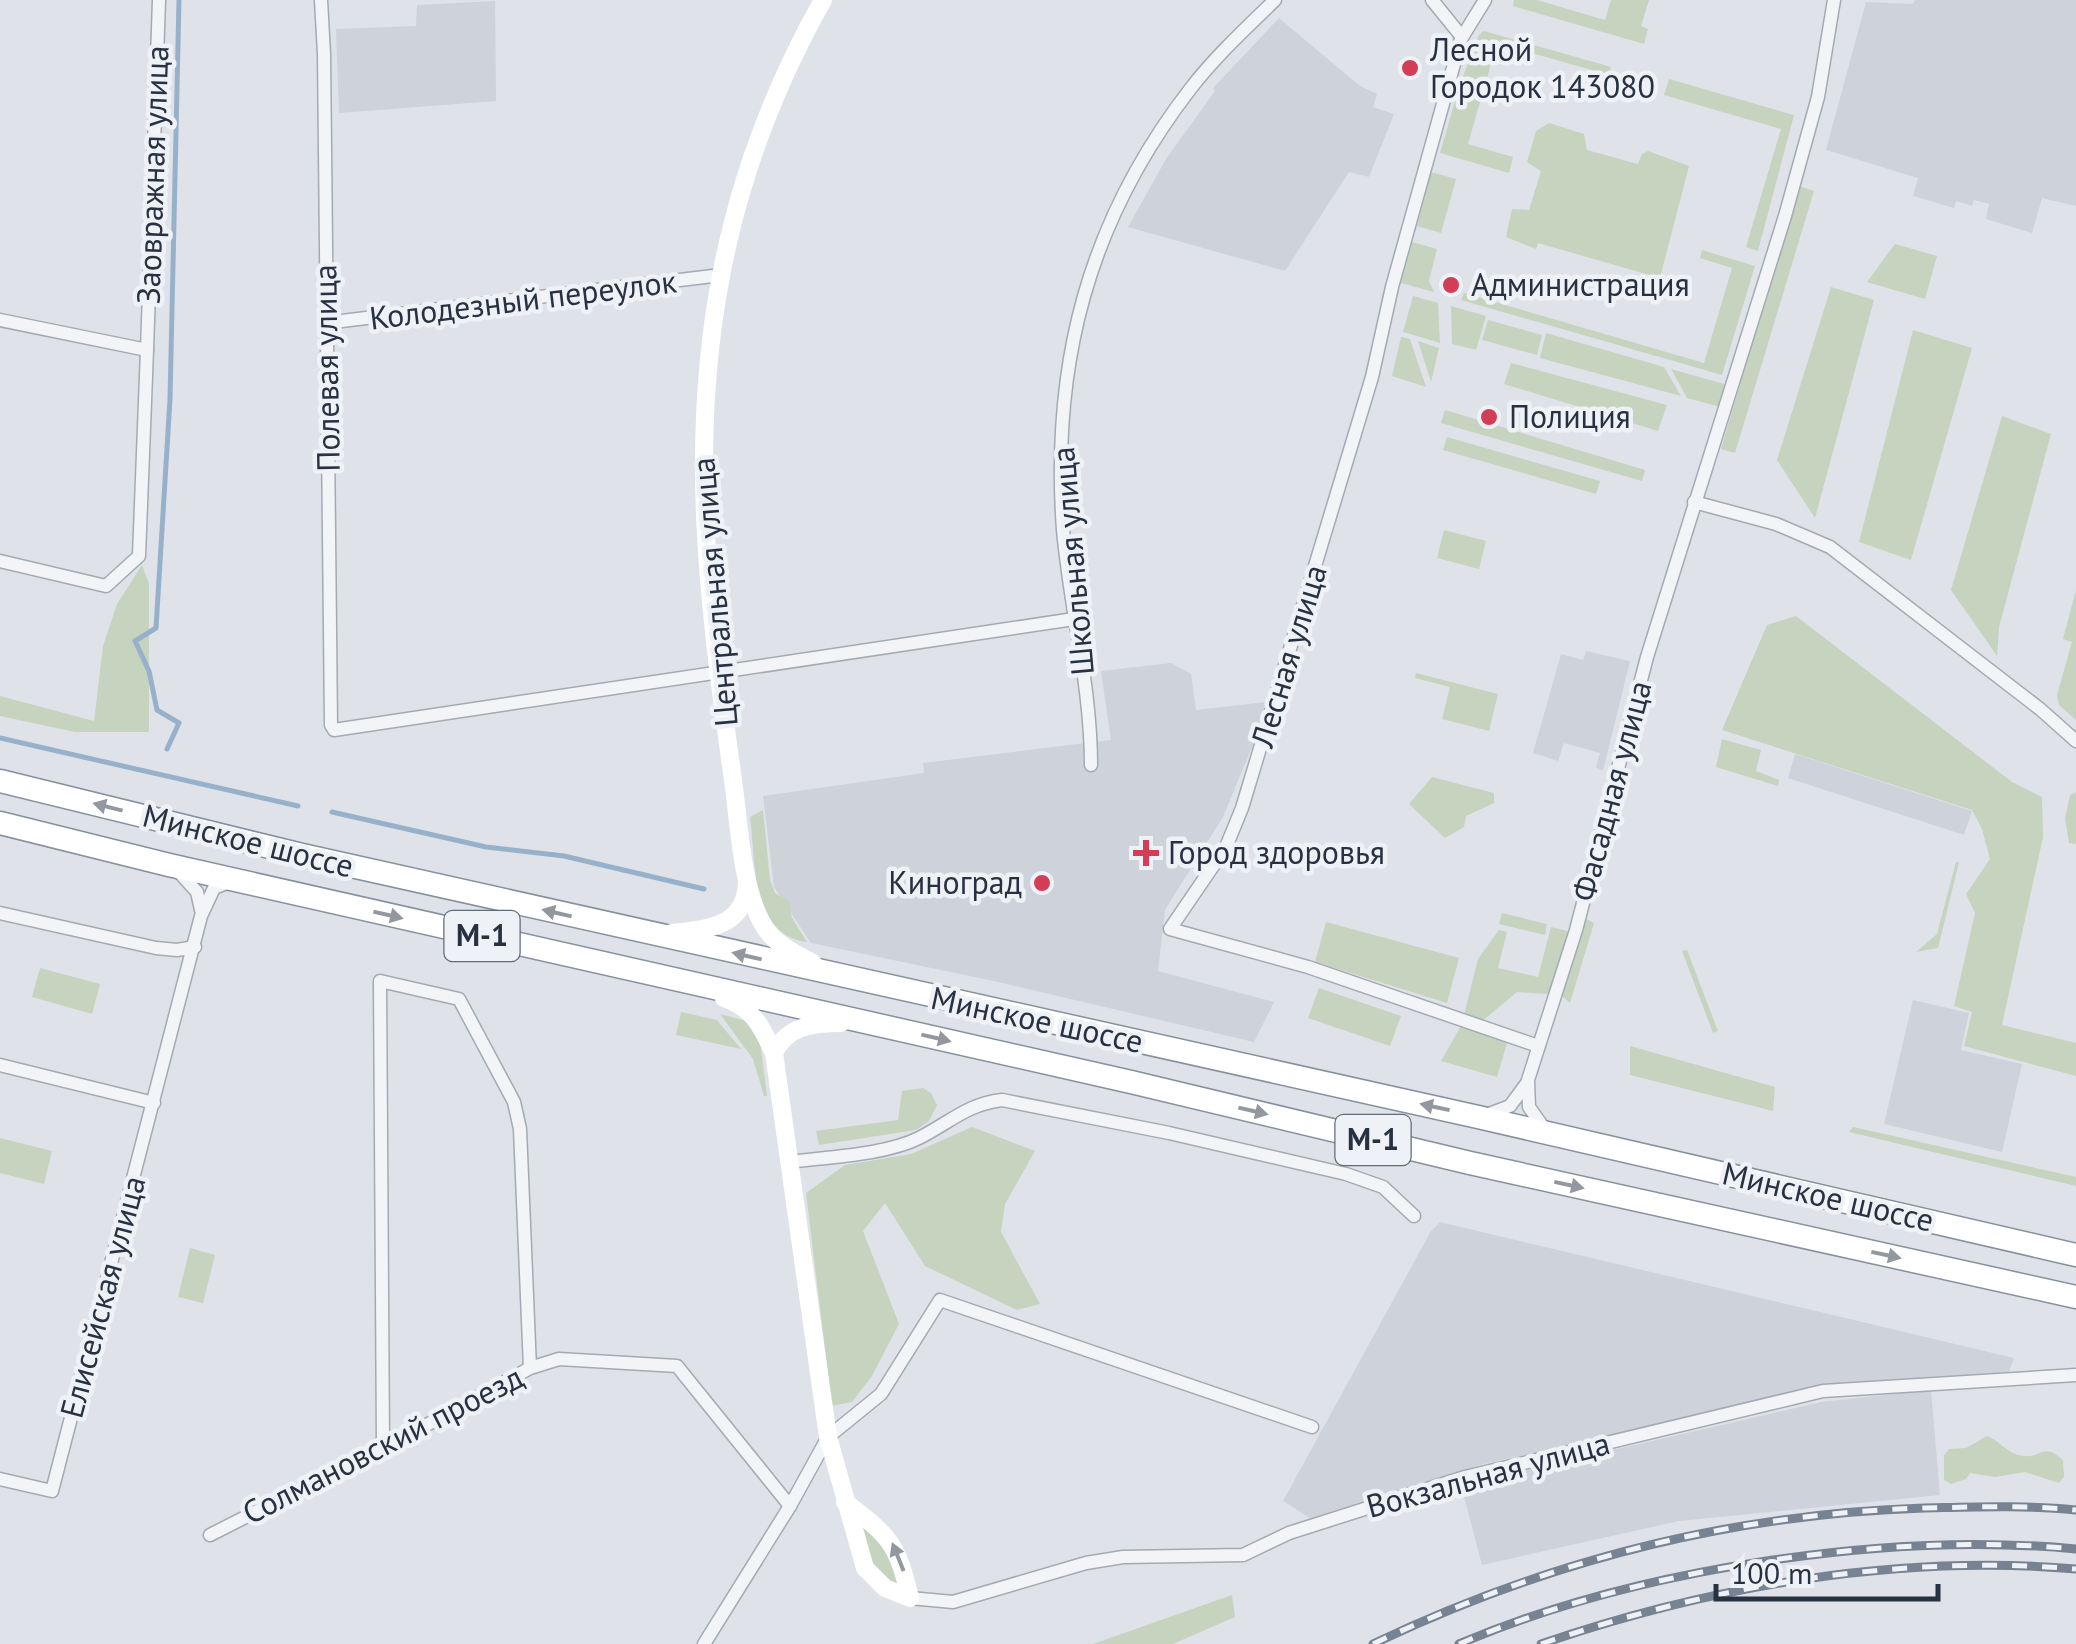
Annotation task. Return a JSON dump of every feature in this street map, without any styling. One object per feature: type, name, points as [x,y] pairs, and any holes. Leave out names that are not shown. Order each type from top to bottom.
[{"type":"highway","name":"Минское шоссе","points":[[0,780],[302,855],[1478,1116],[2076,1255]]},
{"type":"highway","name":"Минское шоссе","points":[[0,823],[1488,1168],[2076,1297]]},
{"type":"street","name":"Заовражная улица","points":[[0,561],[106,586],[140,556],[158,0]]},
{"type":"street","name":"Полевая улица","points":[[321,0],[331,725],[340,731],[718,671]]},
{"type":"street","name":"Центральная улица","points":[[823,0],[799,42],[763,130],[721,274],[708,358],[703,513],[718,671],[748,877],[760,921],[776,942],[841,977]]},
{"type":"street","name":"Школьная улица","points":[[1091,764],[1067,568],[1060,466],[1063,406],[1073,339],[1092,262],[1107,226],[1161,129],[1195,83],[1275,0]]},
{"type":"street","points":[[1432,0],[1462,37]]},
{"type":"street","name":"Лесная улица","points":[[1485,0],[1462,37],[1392,287],[1372,378],[1242,808],[1226,847],[1170,928],[1308,967],[1538,1046]]},
{"type":"street","name":"Фасадная улица","points":[[1528,1080],[1576,930],[1632,710],[1785,216],[1818,97],[1834,0]]},
{"type":"street","name":"Колодезный переулок","points":[[326,323],[721,274]]},
{"type":"street","points":[[0,320],[147,350]]},
{"type":"street","points":[[1694,502],[1776,524],[1830,547],[2076,741]]},
{"type":"street","points":[[718,671],[1074,619]]},
{"type":"street","points":[[169,865],[190,881],[197,892],[201,916]]},
{"type":"street","points":[[652,934],[728,924],[740,910],[748,877]]},
{"type":"street","points":[[201,916],[214,888],[235,880]]},
{"type":"street","points":[[0,913],[156,948],[195,948]]},
{"type":"street","name":"Елисейская улица","points":[[0,1478],[52,1491],[201,916]]},
{"type":"street","points":[[670,978],[742,1004],[758,1019],[774,1053],[828,1437],[865,1568],[886,1588],[910,1598]]},
{"type":"street","points":[[382,1445],[380,981],[459,998],[514,1102],[520,1130],[530,1368]]},
{"type":"street","points":[[774,1053],[788,1034],[806,1025],[870,1022]]},
{"type":"street","points":[[0,1065],[154,1102]]},
{"type":"street","points":[[1478,1116],[1510,1106],[1528,1080]]},
{"type":"street","points":[[1528,1080],[1529,1106],[1547,1133]]},
{"type":"street","points":[[790,1162],[918,1139],[962,1110],[981,1102],[1002,1100],[1346,1174],[1383,1187],[1414,1216]]},
{"type":"street","points":[[704,1644],[828,1437],[881,1394],[940,1300],[1312,1427]]},
{"type":"street","name":"Солмановский проезд","points":[[210,1534],[444,1416],[530,1368],[558,1360],[678,1366],[790,1506]]},
{"type":"street","name":"Вокзальная улица","points":[[910,1598],[953,1602],[1086,1563],[1123,1558],[1243,1555],[1289,1533],[1457,1479],[1824,1391],[2076,1376]]},
{"type":"street","points":[[845,1502],[894,1544],[910,1598]]},
{"type":"shaded area","points":[[1915,0],[2076,0],[2076,206],[2042,198],[2032,233],[1986,219],[1989,204],[1974,200],[1972,206],[1956,201],[1954,208],[1913,196],[1918,178],[1826,150],[1866,2],[1913,4]]},
{"type":"shaded area","points":[[495,1],[496,101],[339,113],[336,29],[416,26],[417,5]]},
{"type":"shaded area","points":[[1279,18],[1360,86],[1377,94],[1373,107],[1394,114],[1369,177],[1349,172],[1285,271],[1128,227],[1166,159],[1215,91],[1213,88]]},
{"type":"shaded area","points":[[1586,651],[1630,661],[1603,771],[1596,767],[1600,753],[1564,743],[1558,761],[1533,753],[1561,654],[1583,660]]},
{"type":"shaded area","points":[[1171,663],[1191,674],[1196,710],[1266,702],[1223,817],[1165,910],[1158,971],[1274,1002],[1254,1042],[811,943],[774,887],[763,796],[924,773],[923,763],[1111,740],[1101,671]]},
{"type":"shaded area","points":[[1795,754],[1972,811],[1964,835],[1788,778]]},
{"type":"shaded area","points":[[1913,1000],[1969,1013],[1961,1050],[2022,1064],[2002,1152],[1884,1124]]},
{"type":"shaded area","points":[[1440,1222],[2014,1358],[2009,1372],[1816,1386],[1480,1465],[1310,1518],[1283,1501],[1431,1231]]},
{"type":"shaded area","points":[[1931,1390],[1940,1495],[1679,1521],[1482,1565],[1461,1485],[1821,1402]]},
{"type":"green space","points":[[1514,0],[1537,0],[1605,20],[1611,0],[1649,0],[1641,26],[1648,29],[1644,44],[1513,6]]},
{"type":"green space","points":[[1484,31],[1611,67],[1609,75],[1497,43],[1468,144],[1513,157],[1509,173],[1440,153],[1459,87]]},
{"type":"green space","points":[[1669,79],[1794,115],[1758,251],[1746,247],[1781,129],[1664,95]]},
{"type":"green space","points":[[1549,123],[1584,134],[1587,150],[1638,164],[1648,151],[1689,166],[1660,278],[1538,243],[1536,249],[1506,237],[1512,209],[1529,210],[1541,171],[1527,162],[1536,131]]},
{"type":"green space","points":[[1431,172],[1456,179],[1441,233],[1417,226]]},
{"type":"green space","points":[[1799,186],[1814,191],[1735,453],[1721,449]]},
{"type":"green space","points":[[1412,242],[1437,249],[1429,281],[1434,292],[1401,283]]},
{"type":"green space","points":[[1895,244],[1937,256],[1925,299],[1867,282]]},
{"type":"green space","points":[[1702,250],[1755,266],[1722,375],[1461,300],[1464,293],[1704,363],[1732,268],[1700,258]]},
{"type":"green space","points":[[1831,287],[1874,300],[1815,518],[1777,460]]},
{"type":"green space","points":[[1413,296],[1438,303],[1440,343],[1403,332]]},
{"type":"green space","points":[[1451,306],[1486,316],[1476,350],[1452,344]]},
{"type":"green space","points":[[1488,320],[1542,335],[1537,355],[1482,340]]},
{"type":"green space","points":[[1913,330],[1972,348],[1911,560],[1859,542]]},
{"type":"green space","points":[[1546,333],[1664,367],[1681,396],[1540,358]]},
{"type":"green space","points":[[1401,337],[1410,339],[1426,387],[1392,376]]},
{"type":"green space","points":[[1418,341],[1439,348],[1431,382]]},
{"type":"green space","points":[[1511,363],[1667,405],[1658,431],[1504,384]]},
{"type":"green space","points":[[1671,369],[1731,386],[1724,408],[1687,398]]},
{"type":"green space","points":[[1445,410],[1645,470],[1642,481],[1441,423]]},
{"type":"green space","points":[[2002,416],[2051,434],[1999,627],[1997,656],[1951,590]]},
{"type":"green space","points":[[1447,437],[1600,481],[1596,494],[1443,450]]},
{"type":"green space","points":[[1444,530],[1486,541],[1479,569],[1437,558]]},
{"type":"green space","points":[[142,565],[149,584],[149,732],[75,732],[0,716],[0,696],[94,721],[103,646],[117,604]]},
{"type":"green space","points":[[2076,590],[2076,720],[2059,705],[2057,695],[2072,642],[2063,639]]},
{"type":"green space","points":[[1796,616],[2012,782],[2042,797],[2043,837],[2002,1025],[2076,1043],[2076,1076],[1964,1046],[1972,1012],[1954,1006],[1975,913],[1966,894],[1990,859],[1972,810],[1722,730],[1767,625]]},
{"type":"green space","points":[[1416,673],[1498,694],[1489,731],[1442,719],[1450,687],[1415,678]]},
{"type":"green space","points":[[1722,739],[1761,750],[1756,771],[1779,780],[1778,786],[1716,767]]},
{"type":"green space","points":[[1432,777],[1494,793],[1494,803],[1466,816],[1464,827],[1445,838],[1409,804]]},
{"type":"green space","points":[[2076,792],[2076,844],[2069,843],[2065,818],[2070,795]]},
{"type":"green space","points":[[763,810],[770,880],[775,893],[789,901],[792,918],[807,942],[788,936],[775,925],[759,893],[750,817]]},
{"type":"green space","points":[[1956,862],[1938,948],[1916,952],[1937,934]]},
{"type":"green space","points":[[1502,913],[1547,924],[1545,935],[1499,924]]},
{"type":"green space","points":[[1586,919],[1594,923],[1570,1003],[1562,996]]},
{"type":"green space","points":[[1326,922],[1459,958],[1447,1003],[1315,962]]},
{"type":"green space","points":[[1551,927],[1568,931],[1549,994],[1517,992],[1481,1022],[1464,1015],[1478,959],[1499,930],[1507,932],[1498,968],[1538,977]]},
{"type":"green space","points":[[1687,950],[1718,1031],[1713,1033],[1682,951]]},
{"type":"green space","points":[[40,968],[100,984],[92,1014],[32,997]]},
{"type":"green space","points":[[1319,988],[1401,1016],[1390,1046],[1308,1018]]},
{"type":"green space","points":[[681,1012],[717,1020],[741,1049],[676,1035]]},
{"type":"green space","points":[[720,1014],[750,1022],[760,1041],[767,1096],[753,1059]]},
{"type":"green space","points":[[1462,1024],[1507,1043],[1497,1077],[1441,1061]]},
{"type":"green space","points":[[1630,1046],[1775,1087],[1773,1111],[1630,1075]]},
{"type":"green space","points":[[923,1088],[937,1105],[929,1121],[916,1130],[819,1145],[816,1131],[898,1120],[902,1091]]},
{"type":"green space","points":[[972,1127],[1035,1151],[1005,1204],[1001,1232],[1040,1304],[1017,1310],[925,1266],[885,1203],[863,1231],[899,1324],[872,1376],[852,1402],[832,1406],[806,1193],[845,1165],[911,1154]]},
{"type":"green space","points":[[1853,1127],[2076,1177],[2076,1186],[1849,1132]]},
{"type":"green space","points":[[0,1138],[52,1151],[44,1184],[0,1173]]},
{"type":"green space","points":[[190,1248],[215,1255],[203,1303],[178,1297]]},
{"type":"green space","points":[[1987,1436],[2019,1455],[2046,1451],[2056,1455],[2063,1460],[2064,1477],[2059,1483],[2025,1472],[1995,1477],[1970,1473],[1966,1479],[1951,1484],[1944,1480],[1944,1455],[1949,1449],[1966,1448]]},
{"type":"green space","points":[[855,1518],[887,1542],[900,1582],[896,1586],[872,1566]]},
{"type":"green space","points":[[1232,1595],[1235,1617],[1173,1644],[1093,1644]]},
{"type":"waterway","points":[[167,749],[179,723],[157,710],[149,671],[135,641],[156,628],[170,399],[179,0]]},
{"type":"waterway","points":[[0,738],[298,806]]},
{"type":"waterway","points":[[332,812],[486,847],[564,856],[704,889]]},
{"type":"railway","points":[[1373,1644],[1505,1589],[1573,1566],[1710,1532],[1852,1512],[1981,1507],[2076,1510]]},
{"type":"railway","points":[[1459,1644],[1603,1595],[1762,1562],[1924,1546],[2076,1549]]},
{"type":"railway","points":[[1541,1644],[1671,1606],[1805,1579],[1941,1566],[2076,1569]]},
{"type":"place","name":"Лесной Городок 143080","points":[[1410,68]]},
{"type":"place","name":"Администрация","points":[[1451,285]]},
{"type":"place","name":"Полиция","points":[[1489,417]]},
{"type":"place","name":"Город здоровья","points":[[1146,853]]},
{"type":"place","name":"Киноград","points":[[1042,883]]}]
